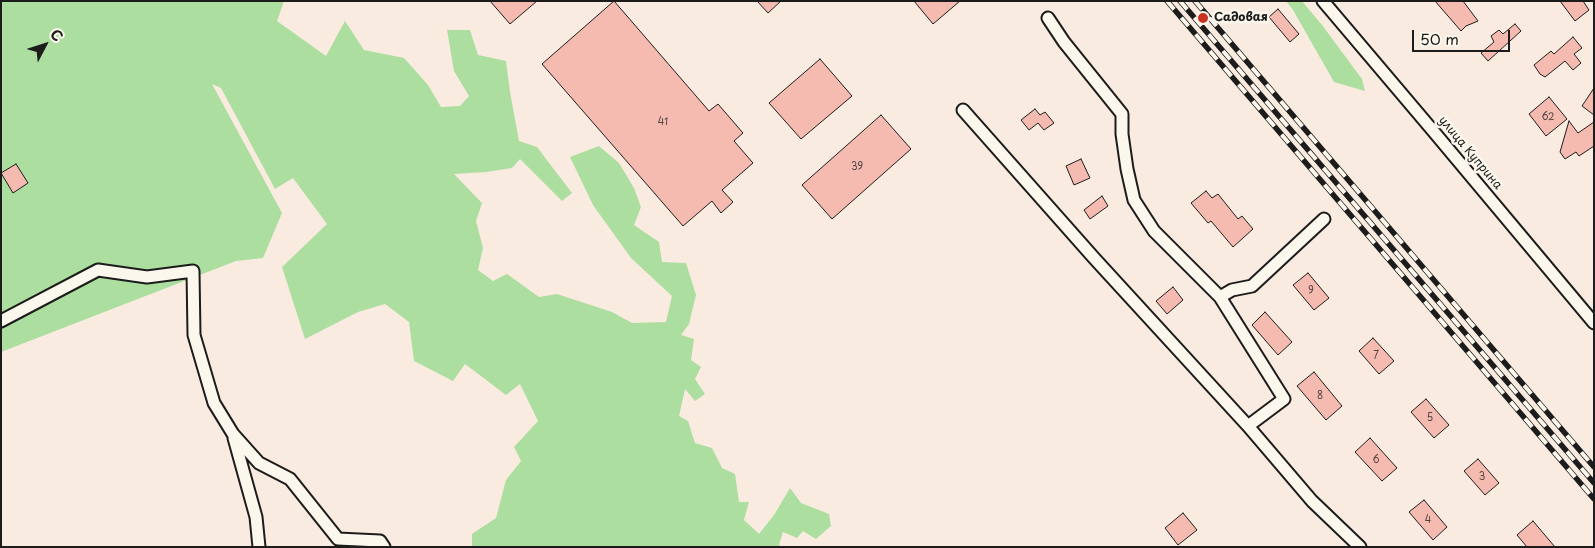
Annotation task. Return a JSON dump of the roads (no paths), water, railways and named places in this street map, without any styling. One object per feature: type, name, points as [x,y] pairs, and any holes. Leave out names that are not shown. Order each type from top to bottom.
[{"type":"street","name":"улица Куприна","points":[[1323,1],[1594,323]]},
{"type":"street","points":[[1048,18],[1064,42],[1122,114],[1122,134],[1134,200],[1154,231],[1220,297],[1284,399],[1248,426]]},
{"type":"street","points":[[963,110],[1094,258],[1248,426],[1312,501],[1360,547]]},
{"type":"street","points":[[1220,297],[1232,290],[1252,286],[1324,219]]},
{"type":"street","points":[[1,321],[98,270],[147,278],[193,271],[194,335],[214,403],[233,434],[259,463],[290,479],[338,539],[380,541],[384,547]]},
{"type":"street","points":[[233,434],[256,517],[259,547]]},
{"type":"railway","points":[[1167,1],[1594,499]]},
{"type":"railway","points":[[1180,1],[1594,483]]},
{"type":"railway","points":[[1195,1],[1594,467]]},
{"type":"place","name":"Садовая","points":[[1203,18]]}]
